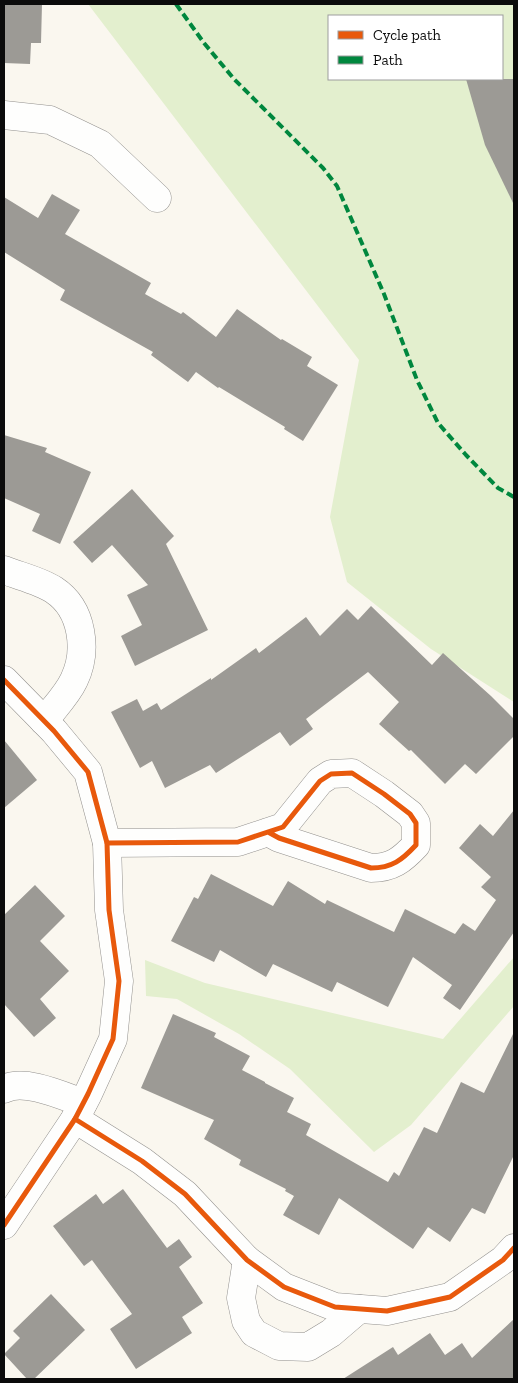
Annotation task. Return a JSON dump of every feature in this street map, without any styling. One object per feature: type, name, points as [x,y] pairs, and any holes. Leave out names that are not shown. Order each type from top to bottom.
[{"type":"street","points":[[4,115],[50,120],[100,144],[157,198]]},
{"type":"street","points":[[4,570],[54,590],[68,602],[79,624],[82,651],[74,680],[44,721]]},
{"type":"street","points":[[4,680],[44,721],[88,772],[107,843],[109,910],[119,981],[113,1039],[79,1111],[4,1224]]},
{"type":"street","points":[[107,843],[238,842],[268,832],[283,827],[320,782],[332,774],[352,773],[410,814],[416,823],[416,846],[402,859],[384,868],[371,868],[279,838],[268,832]]},
{"type":"street","points":[[4,1090],[8,1087],[29,1086],[79,1111],[185,1194],[247,1260],[284,1287],[335,1307],[387,1311],[450,1297],[503,1260],[514,1248]]},
{"type":"street","points":[[247,1260],[241,1298],[246,1321],[254,1333],[279,1346],[308,1347],[331,1333],[359,1309]]},
{"type":"green space","points":[[88,4],[514,4],[514,702],[431,649],[347,582],[330,517],[359,360]]},
{"type":"green space","points":[[514,957],[514,1006],[411,1125],[374,1152],[290,1069],[239,1034],[177,999],[146,996],[145,960],[205,983],[443,1039]]},
{"type":"building","points":[[4,4],[42,4],[41,43],[31,43],[30,64],[4,63]]},
{"type":"building","points":[[514,79],[514,205],[485,145],[466,80]]},
{"type":"building","points":[[52,194],[80,210],[65,234],[151,283],[145,294],[181,314],[183,312],[216,337],[237,309],[281,340],[312,357],[307,366],[338,385],[303,441],[284,429],[285,427],[218,388],[196,372],[188,382],[151,355],[153,352],[60,300],[65,290],[4,252],[4,197],[38,218]]},
{"type":"building","points":[[4,435],[47,448],[45,452],[91,472],[60,544],[32,531],[40,514],[4,498]]},
{"type":"building","points":[[132,489],[174,536],[166,544],[208,630],[135,666],[121,636],[142,625],[127,595],[148,585],[112,545],[92,563],[73,542]]},
{"type":"building","points":[[371,606],[432,665],[443,653],[514,719],[514,736],[476,774],[465,764],[445,784],[411,750],[409,751],[379,724],[399,702],[368,672],[306,719],[313,729],[290,746],[280,732],[216,773],[210,765],[165,788],[152,761],[140,768],[111,712],[137,699],[143,711],[157,703],[161,710],[211,678],[211,680],[256,648],[259,653],[306,617],[320,636],[347,609],[358,620]]},
{"type":"building","points":[[4,740],[37,780],[4,808]]},
{"type":"building","points":[[514,810],[514,932],[460,1010],[443,998],[452,985],[413,957],[388,1007],[337,982],[332,992],[273,964],[266,977],[220,950],[214,962],[171,941],[194,897],[198,899],[211,874],[273,906],[288,881],[325,904],[327,900],[394,932],[405,909],[455,934],[463,923],[475,931],[496,900],[481,887],[491,877],[459,848],[480,824],[493,836]]},
{"type":"building","points":[[35,885],[65,916],[40,941],[69,971],[40,999],[56,1018],[34,1037],[4,1004],[4,915]]},
{"type":"building","points":[[173,1014],[216,1033],[214,1037],[250,1056],[242,1070],[294,1098],[287,1112],[311,1124],[306,1135],[388,1182],[394,1172],[399,1176],[424,1127],[437,1133],[461,1082],[484,1093],[514,1032],[514,1155],[485,1214],[472,1208],[450,1242],[428,1227],[413,1249],[339,1198],[319,1235],[283,1215],[294,1196],[285,1191],[286,1189],[239,1165],[241,1160],[204,1139],[214,1120],[141,1088]]},
{"type":"building","points":[[123,1189],[167,1248],[179,1239],[192,1257],[179,1267],[203,1303],[182,1317],[192,1333],[136,1369],[110,1329],[132,1314],[92,1260],[84,1266],[53,1226],[96,1194],[103,1204]]},
{"type":"building","points":[[51,1294],[85,1330],[34,1379],[27,1379],[4,1354],[20,1338],[13,1331]]},
{"type":"building","points":[[514,1319],[514,1379],[343,1379],[393,1347],[398,1355],[430,1333],[445,1355],[462,1343],[472,1358]]},
{"type":"marked path","points":[[176,4],[204,43],[234,79],[323,168],[337,186],[384,294],[417,380],[438,423],[498,488],[514,497]]},
{"type":"cycle path","points":[[4,680],[54,731],[88,772],[107,843],[109,910],[119,981],[113,1039],[88,1094],[75,1119],[4,1225]]},
{"type":"cycle path","points":[[107,843],[238,842],[283,827],[320,781],[331,774],[352,773],[410,814],[416,823],[416,845],[406,855],[391,865],[371,868],[279,838],[268,832]]},
{"type":"cycle path","points":[[75,1119],[142,1161],[185,1194],[247,1260],[284,1287],[335,1307],[387,1311],[450,1297],[503,1260],[514,1248]]}]
